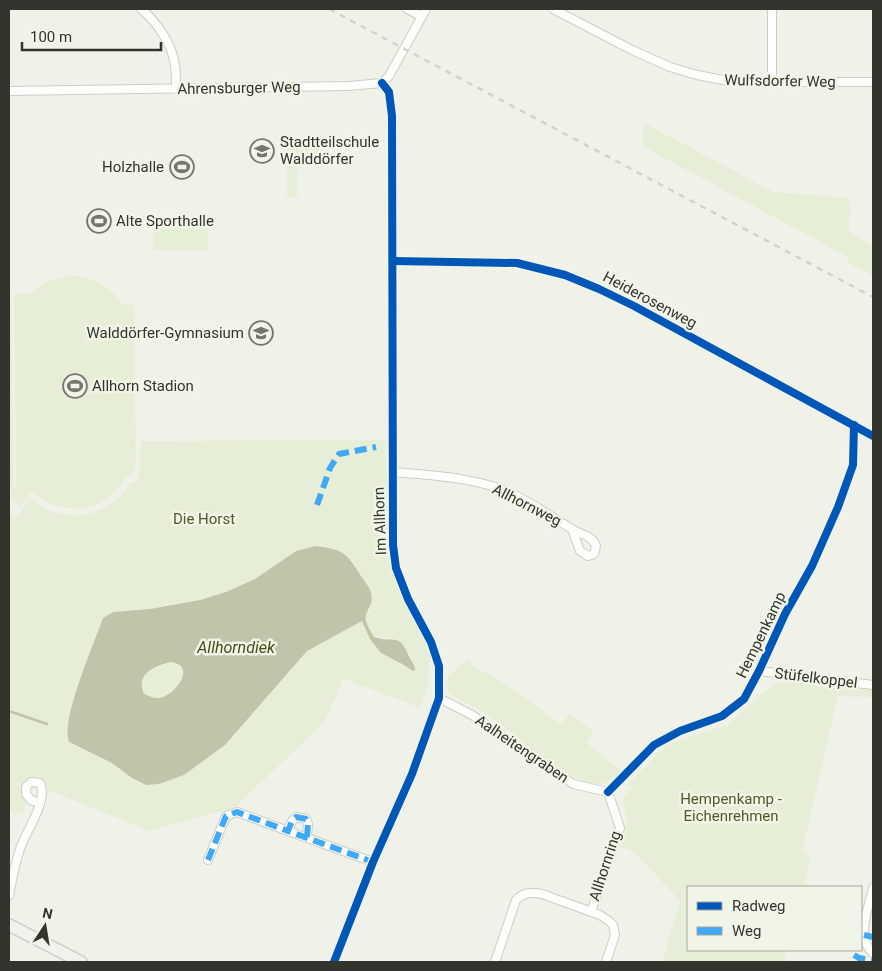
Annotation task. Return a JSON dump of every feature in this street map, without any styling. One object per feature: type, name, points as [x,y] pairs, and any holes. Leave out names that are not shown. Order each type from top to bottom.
[{"type":"main road","points":[[9,926],[81,962]]},
{"type":"street","points":[[141,9],[150,16],[166,40],[175,63],[176,89]]},
{"type":"street","points":[[407,9],[421,16]]},
{"type":"street","points":[[382,83],[389,76],[426,9]]},
{"type":"street","name":"Wulfsdorfer Weg","points":[[553,9],[632,50],[670,67],[723,80],[772,83],[873,82]]},
{"type":"street","points":[[772,9],[772,83]]},
{"type":"street","name":"Ahrensburger Weg","points":[[9,91],[348,86],[382,83]]},
{"type":"street","name":"Im Allhorn","points":[[334,962],[373,862],[412,774],[439,698],[439,666],[436,654],[408,599],[396,568],[393,545],[392,116],[390,92],[382,83]]},
{"type":"street","name":"Heiderosenweg","points":[[393,261],[517,263],[565,275],[599,288],[634,306],[873,436]]},
{"type":"street","name":"Hempenkamp","points":[[608,792],[654,745],[680,731],[722,716],[744,699],[785,614],[812,566],[838,506],[853,465],[854,425]]},
{"type":"street","name":"Allhornweg","points":[[393,472],[454,477],[488,485],[506,491],[572,529]]},
{"type":"street","name":"Stüfelkoppel","points":[[759,671],[873,685]]},
{"type":"street","name":"Aalheitengraben","points":[[439,698],[472,715],[573,784],[608,792]]},
{"type":"street","name":"Allhornring","points":[[591,912],[620,828],[608,792]]},
{"type":"street","points":[[9,895],[21,846],[26,833],[34,822],[40,803]]},
{"type":"street","points":[[208,860],[226,816],[237,812],[373,862]]},
{"type":"street","points":[[288,831],[296,817],[306,819],[308,824],[307,837]]},
{"type":"street","points":[[873,888],[864,930],[866,946],[873,953]]},
{"type":"street","name":"Allhornring","points":[[495,962],[516,900],[523,894],[532,892],[606,918],[613,925],[614,938],[606,962]]},
{"type":"green space","points":[[646,124],[774,192],[850,198],[849,232],[873,245],[873,276],[848,263],[848,257],[642,146],[643,129]]},
{"type":"green space","points":[[334,146],[298,165],[297,197],[287,197],[287,148]]},
{"type":"green space","points":[[152,216],[208,216],[208,250],[153,250]]},
{"type":"green space","name":"Allhorn Stadion","points":[[80,276],[105,286],[115,294],[123,305],[134,305],[136,466],[132,476],[126,477],[117,489],[96,505],[83,508],[57,506],[44,500],[32,491],[21,506],[9,497],[16,485],[14,294],[31,294],[41,285],[55,279]]},
{"type":"green space","points":[[9,293],[11,294],[14,485],[9,494]]},
{"type":"green space","name":"Die Horst","points":[[385,440],[390,557],[398,584],[429,644],[433,657],[429,661],[428,686],[420,708],[344,679],[324,723],[235,807],[149,831],[48,790],[44,782],[33,777],[22,783],[21,793],[26,802],[23,814],[18,811],[17,816],[9,809],[9,512],[16,519],[29,498],[42,507],[56,513],[84,515],[97,511],[110,504],[131,482],[136,482],[140,466],[141,441]],"holes":[[[315,546],[353,561],[360,575],[370,610],[366,615],[367,624],[374,637],[390,638],[408,652],[414,664],[412,671],[381,653],[370,639],[362,621],[307,651],[225,745],[184,775],[159,784],[145,785],[112,763],[73,745],[67,733],[73,704],[103,618],[113,612],[150,609],[200,600],[226,592],[255,579],[296,551]]]},
{"type":"green space","points":[[469,658],[475,668],[506,684],[561,724],[570,714],[594,732],[587,743],[622,772],[602,784],[587,782],[573,776],[543,758],[492,718],[449,693],[447,688],[448,676]]},
{"type":"green space","points":[[171,662],[179,664],[183,669],[183,675],[175,688],[169,694],[162,697],[154,698],[144,694],[142,681],[144,676],[153,669]]},
{"type":"green space","name":"Hempenkamp - Eichenrehmen","points":[[780,681],[873,688],[873,697],[838,696],[802,852],[811,855],[804,886],[687,886],[687,951],[787,951],[784,962],[662,962],[680,901],[634,852],[621,847],[626,824],[623,802],[632,788],[627,785],[665,746],[727,725]]},
{"type":"water","name":"Allhorndiek","points":[[315,546],[338,551],[348,557],[368,586],[372,596],[366,621],[374,637],[399,641],[406,650],[415,670],[413,671],[381,653],[370,639],[362,621],[307,651],[225,745],[184,775],[159,784],[146,785],[132,778],[112,763],[69,742],[69,717],[86,662],[103,618],[113,612],[150,609],[200,600],[226,592],[255,579],[296,551]],"holes":[[[170,662],[179,664],[183,669],[183,675],[180,682],[169,694],[156,698],[144,694],[142,681],[148,672]]]},
{"type":"waterway","points":[[9,711],[47,724]]},
{"type":"railway","points":[[329,9],[873,297]]},
{"type":"marked path","points":[[317,505],[330,468],[339,454],[376,447]]},
{"type":"marked path","points":[[208,860],[226,816],[237,812],[288,831]]},
{"type":"marked path","points":[[307,837],[308,824],[306,819],[296,817],[288,831],[373,862]]},
{"type":"marked path","points":[[864,935],[873,937]]},
{"type":"marked path","points":[[854,955],[873,961]]},
{"type":"cycle path","points":[[334,962],[373,862],[412,774],[439,698],[439,666],[431,642],[408,599],[396,568],[393,545],[392,116],[389,92],[382,83]]},
{"type":"cycle path","points":[[393,261],[517,263],[565,275],[634,306],[873,436]]},
{"type":"cycle path","points":[[608,792],[654,745],[680,731],[722,716],[744,699],[785,614],[812,566],[838,507],[853,465],[854,425]]},
{"type":"place","name":"Stadtteilschule Walddörfer","points":[[262,151]]},
{"type":"place","name":"Holzhalle","points":[[182,167]]},
{"type":"place","name":"Alte Sporthalle","points":[[99,221]]},
{"type":"place","name":"Walddörfer-Gymnasium","points":[[261,333]]},
{"type":"place","name":"Allhorn Stadion","points":[[75,386]]}]
